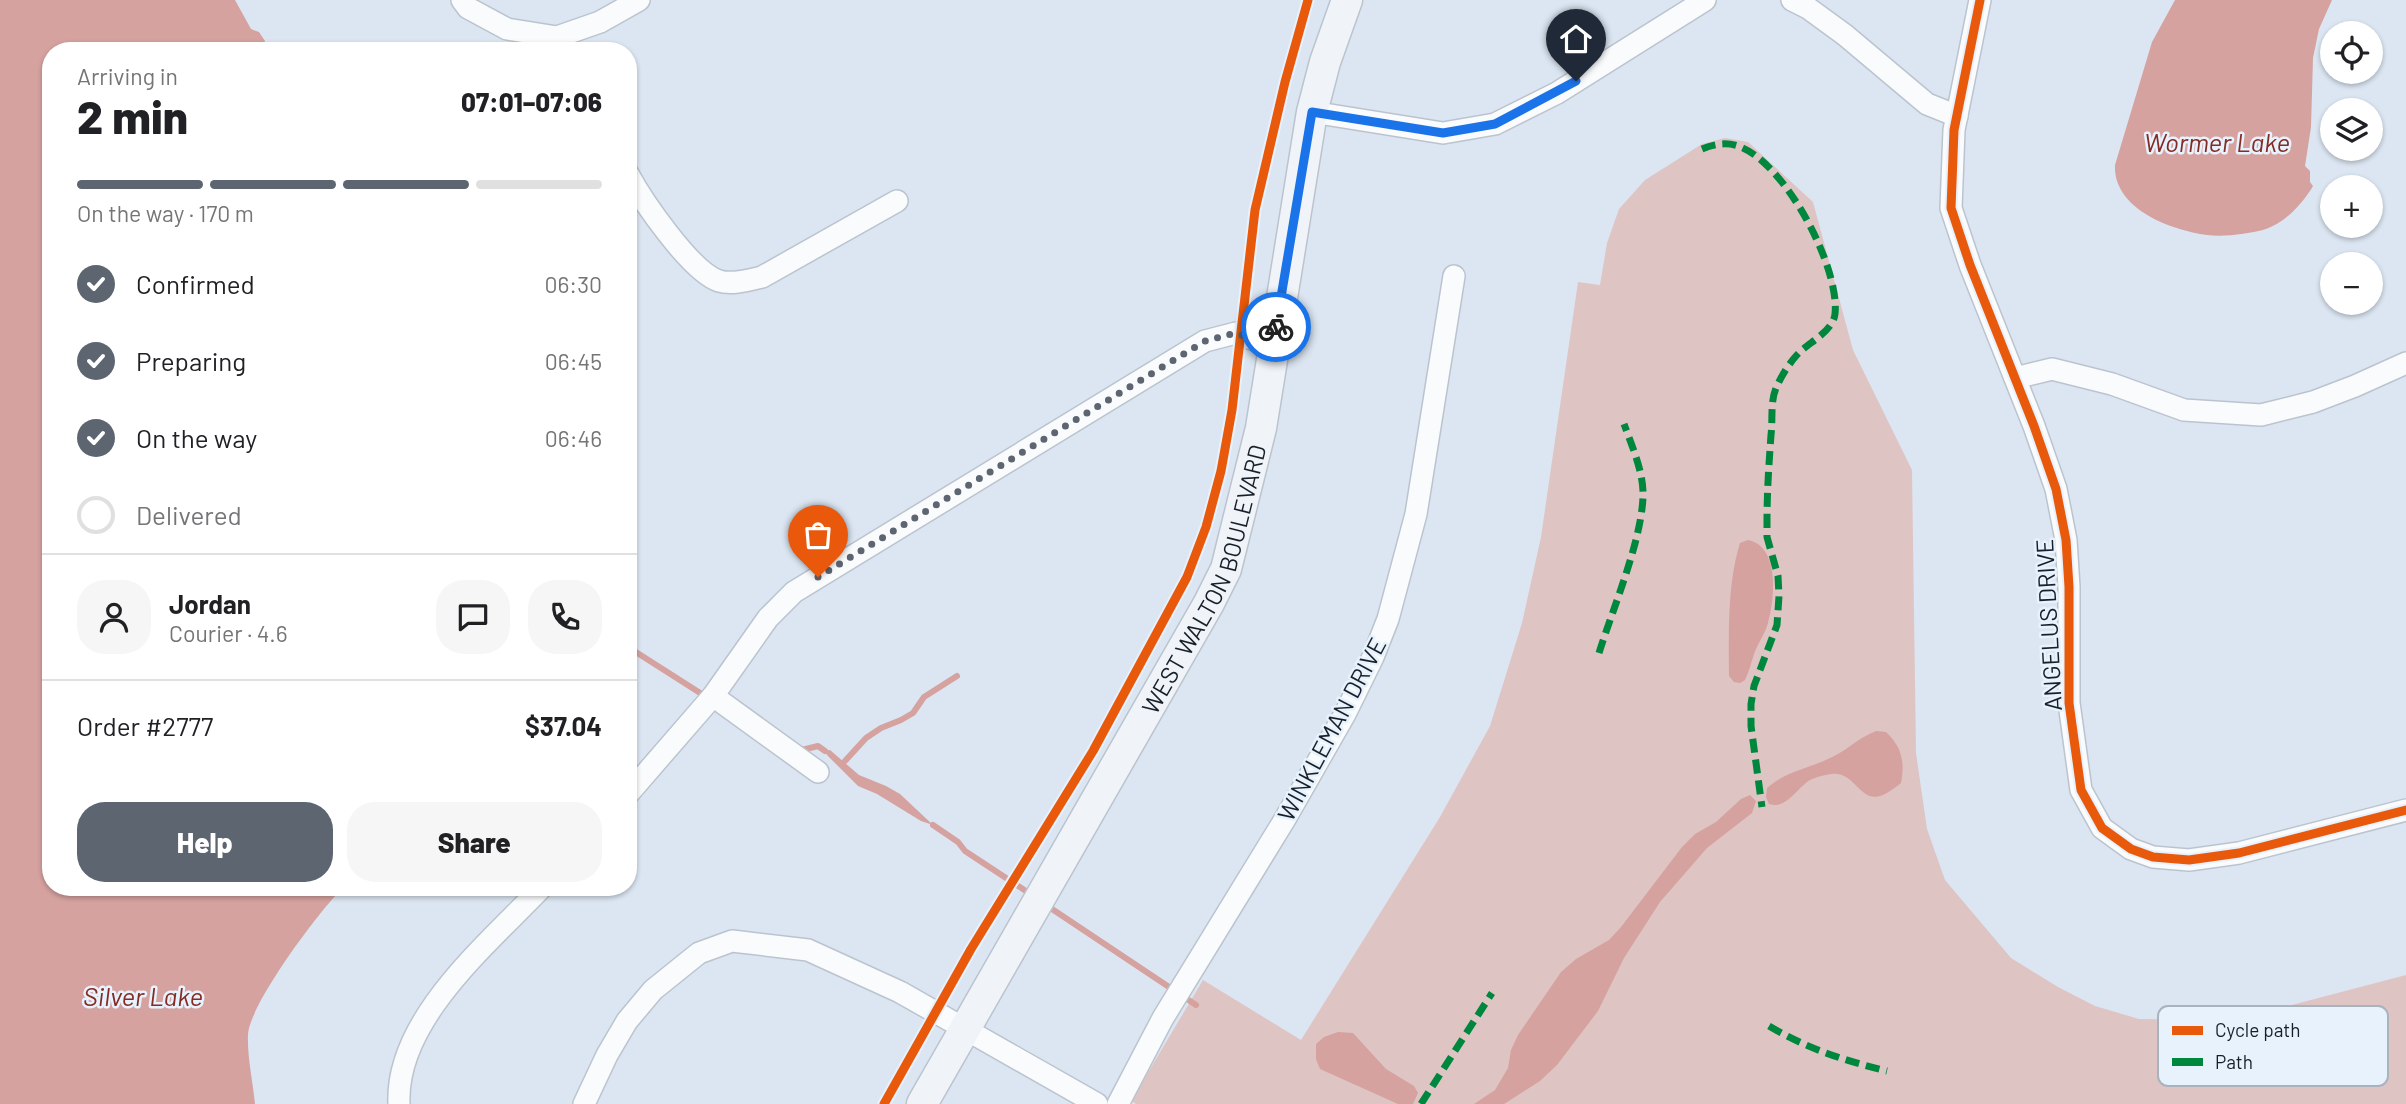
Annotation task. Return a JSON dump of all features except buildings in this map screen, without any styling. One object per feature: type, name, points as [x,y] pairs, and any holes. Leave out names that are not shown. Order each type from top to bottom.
[{"type":"main road","name":"WEST WALTON BOULEVARD","points":[[922,1104],[1226,569],[1261,428],[1312,112],[1325,62],[1347,0]]},
{"type":"street","points":[[462,0],[468,8],[507,29],[557,37],[569,42],[639,0]]},
{"type":"street","points":[[1312,112],[1443,133],[1495,124],[1557,93],[1705,0]]},
{"type":"street","points":[[1792,0],[1808,8],[1845,35],[1927,104],[1957,116]]},
{"type":"street","name":"ANGELUS DRIVE","points":[[1980,0],[1957,116],[1951,208],[1970,265],[2056,489],[2070,587],[2069,703],[2081,790],[2102,828],[2131,849],[2153,858],[2189,860],[2239,853],[2406,810]]},
{"type":"street","points":[[637,187],[673,240],[701,270],[719,281],[742,282],[762,277],[897,201]]},
{"type":"street","name":"WINKLEMAN DRIVE","points":[[1118,1104],[1163,1018],[1285,819],[1345,714],[1373,657],[1388,619],[1416,514],[1454,276]]},
{"type":"street","points":[[637,784],[713,696],[768,618],[794,592],[1205,341],[1236,333],[1273,347]]},
{"type":"street","points":[[2015,378],[2052,369],[2112,384],[2184,410],[2261,415],[2313,402],[2406,363]]},
{"type":"street","points":[[713,696],[818,772]]},
{"type":"street","points":[[399,1104],[404,1060],[420,1024],[459,974],[533,896]]},
{"type":"street","points":[[584,1104],[607,1055],[627,1021],[653,990],[699,953],[732,941],[808,950],[900,992],[1097,1104]]},
{"type":"shaded area","points":[[1725,138],[1748,142],[1813,202],[1853,350],[1912,470],[1916,753],[1927,829],[1945,880],[2011,958],[2095,1006],[2139,1019],[2158,1019],[2158,1086],[2388,1086],[2388,1006],[2288,1006],[2406,975],[2406,1104],[1136,1104],[1131,1101],[1203,980],[1301,1040],[1440,817],[1490,726],[1522,623],[1541,537],[1578,282],[1600,285],[1607,243],[1619,209],[1645,180],[1702,144]]},
{"type":"water","name":"Silver Lake","points":[[0,0],[235,0],[251,29],[259,32],[265,42],[42,42],[42,896],[335,896],[273,980],[252,1020],[248,1043],[255,1104],[0,1104]]},
{"type":"water","name":"Wormer Lake","points":[[2175,0],[2332,0],[2323,21],[2320,21],[2313,58],[2311,127],[2305,166],[2310,171],[2310,182],[2313,186],[2293,211],[2280,222],[2266,229],[2244,234],[2207,235],[2177,228],[2147,215],[2123,194],[2115,165],[2152,42]]},
{"type":"water","points":[[1748,540],[1758,544],[1766,552],[1773,575],[1773,588],[1767,627],[1745,680],[1740,683],[1734,682],[1729,676],[1730,609],[1733,575],[1740,543]]},
{"type":"water","points":[[1876,731],[1886,732],[1896,743],[1903,768],[1901,783],[1875,797],[1863,792],[1846,777],[1831,774],[1810,780],[1781,804],[1769,804],[1766,797],[1767,788],[1774,783],[1788,774],[1834,756]]},
{"type":"water","points":[[830,750],[859,775],[900,794],[933,825],[858,786],[827,755],[825,751]]},
{"type":"water","points":[[1750,795],[1756,801],[1752,813],[1707,848],[1660,902],[1624,958],[1598,1011],[1557,1065],[1540,1081],[1504,1104],[1474,1104],[1495,1090],[1508,1068],[1511,1050],[1518,1035],[1561,972],[1576,959],[1609,940],[1682,847],[1695,834],[1716,822],[1741,799]]},
{"type":"water","points":[[1338,1032],[1353,1033],[1386,1069],[1414,1086],[1418,1093],[1413,1104],[1398,1104],[1320,1069],[1316,1059],[1316,1044],[1324,1037]]},
{"type":"waterway","points":[[637,653],[708,698]]},
{"type":"waterway","points":[[845,761],[866,738],[913,713],[924,697],[957,676]]},
{"type":"waterway","points":[[798,751],[818,746],[825,751]]},
{"type":"waterway","points":[[933,825],[958,842],[965,851],[1032,895]]},
{"type":"waterway","points":[[1046,905],[1196,1005]]},
{"type":"marked path","points":[[1702,149],[1720,144],[1738,146],[1756,156],[1774,172],[1791,194],[1819,244],[1829,270],[1834,294],[1835,314],[1830,326],[1793,360],[1778,384],[1773,399],[1767,537],[1778,576],[1777,625],[1754,686],[1751,704],[1751,726],[1762,807]]},
{"type":"marked path","points":[[1599,653],[1632,555],[1643,497],[1642,479],[1624,424]]},
{"type":"marked path","points":[[1421,1104],[1492,993]]},
{"type":"marked path","points":[[1769,1026],[1826,1053],[1887,1071]]},
{"type":"cycle path","points":[[884,1104],[971,949],[1093,751],[1187,577],[1206,527],[1221,471],[1232,410],[1255,210],[1285,82],[1308,0]]},
{"type":"cycle path","points":[[1980,0],[1954,130],[1951,208],[1970,265],[2056,489],[2066,540],[2069,587],[2069,703],[2081,790],[2102,828],[2131,849],[2153,857],[2189,860],[2239,853],[2406,810]]},
{"type":"way so far","points":[[818,577],[1205,341],[1236,333],[1273,347],[1276,327]]},
{"type":"route","points":[[1276,327],[1312,112],[1443,133],[1471,130],[1495,124],[1576,81]]}]
